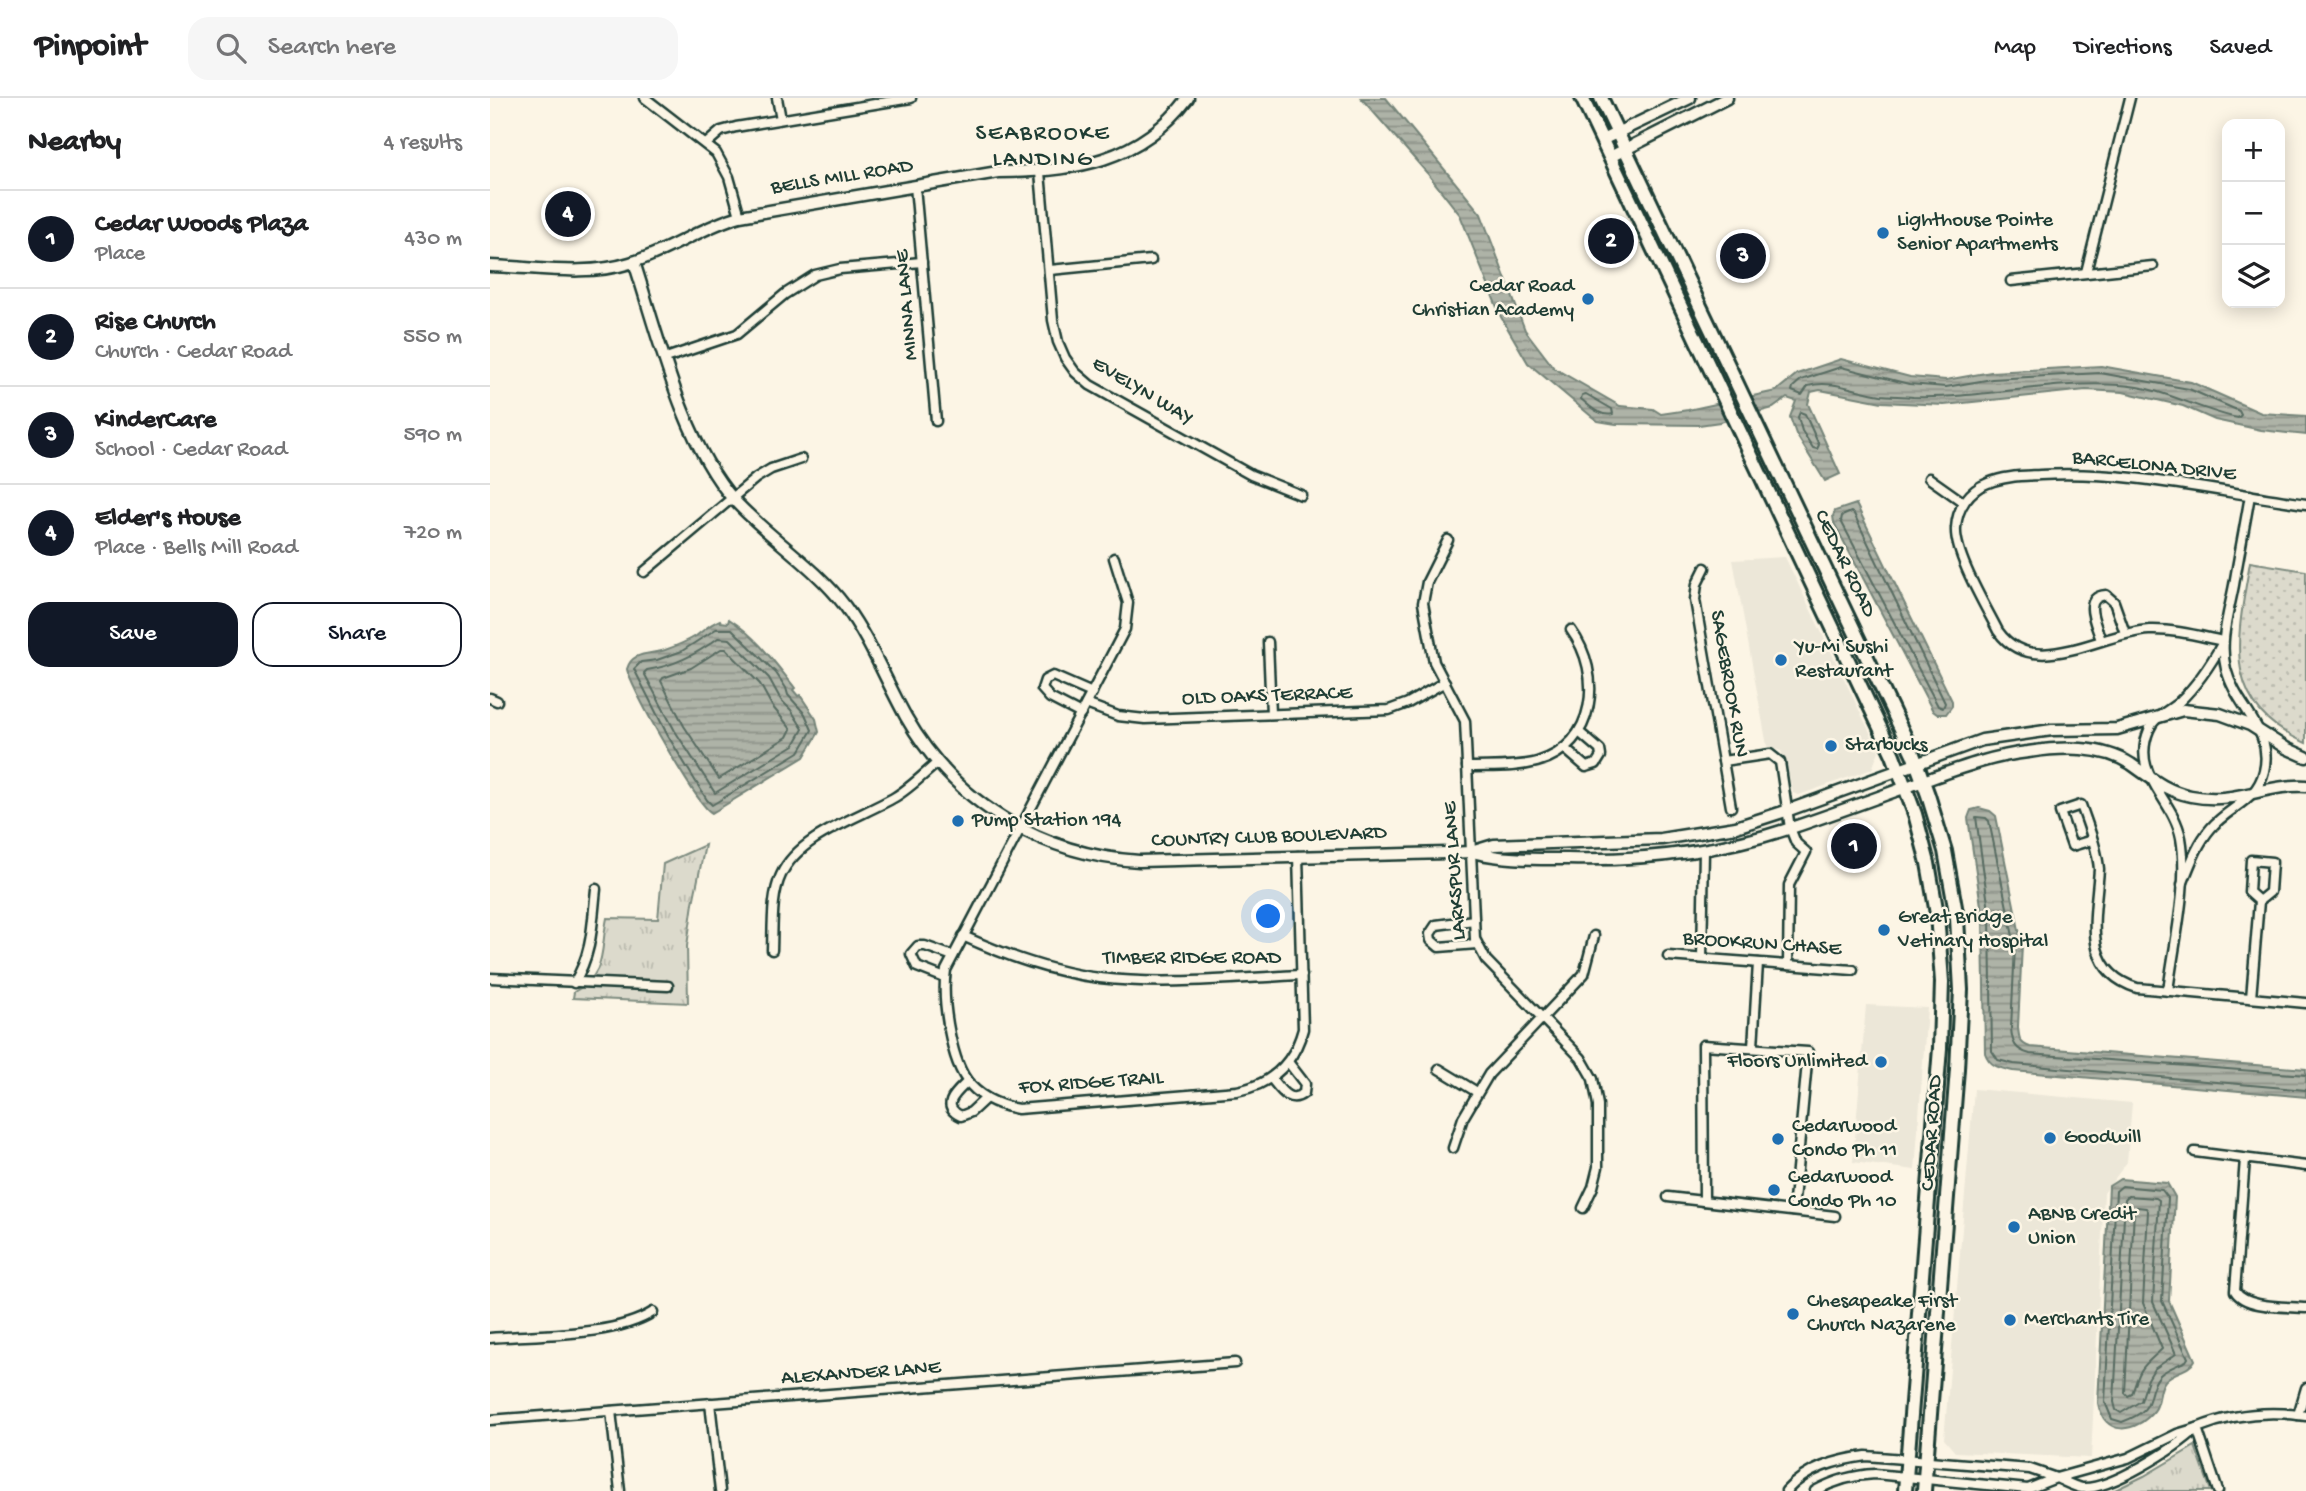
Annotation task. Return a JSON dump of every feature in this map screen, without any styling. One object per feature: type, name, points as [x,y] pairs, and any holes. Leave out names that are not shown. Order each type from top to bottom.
[{"type":"main road","name":"CEDAR ROAD","points":[[1582,98],[1899,771],[1920,830],[1939,930],[1943,999],[1905,1491]]},
{"type":"main road","name":"CEDAR ROAD","points":[[1601,98],[1917,764],[1940,832],[1959,939],[1960,1035],[1925,1485]]},
{"type":"street","points":[[645,98],[706,145],[723,163],[740,216]]},
{"type":"street","points":[[777,98],[781,119]]},
{"type":"street","points":[[706,145],[726,129],[911,98]]},
{"type":"street","name":"BELLS MILL ROAD","points":[[490,266],[587,270],[612,268],[634,262],[740,216],[998,172],[1040,172],[1101,161],[1136,146],[1166,124],[1188,98]]},
{"type":"street","points":[[1602,140],[1690,98]]},
{"type":"street","points":[[1610,157],[1727,98]]},
{"type":"street","points":[[2086,272],[2130,98]]},
{"type":"street","name":"EVELYN WAY","points":[[1040,172],[1053,320],[1058,342],[1075,372],[1104,394],[1238,468],[1301,495]]},
{"type":"street","name":"MINNA LANE","points":[[915,186],[936,421]]},
{"type":"street","points":[[1050,270],[1152,260]]},
{"type":"street","name":"COUNTRY CLUB BOULEVARD","points":[[634,262],[682,408],[697,443],[732,498],[814,571],[845,606],[905,716],[937,762],[954,781],[984,807],[1042,840],[1070,850],[1123,860],[1471,852],[1494,845],[1661,839],[1789,819],[1905,788],[2003,755],[2081,748],[2121,759],[2175,792],[2193,796],[2227,799],[2306,786]]},
{"type":"street","points":[[666,358],[737,334],[785,294],[815,275],[840,269],[922,262]]},
{"type":"street","points":[[2011,281],[2153,266]]},
{"type":"street","points":[[644,572],[763,473],[802,459]]},
{"type":"street","name":"BARCELONA DRIVE","points":[[1963,502],[1980,486],[1997,480],[2101,474],[2306,504]]},
{"type":"street","points":[[1928,478],[1963,502],[1957,519],[1956,540],[1968,571],[2003,638],[2018,649],[2040,655],[2054,654],[2125,633],[2162,630],[2223,641]]},
{"type":"street","points":[[2182,885],[2196,850],[2208,831],[2224,815],[2255,793],[2262,779],[2267,752],[2264,738],[2234,691],[2225,661],[2223,641],[2250,495]]},
{"type":"street","name":"LARKSPUR LANE","points":[[1448,540],[1427,582],[1423,598],[1434,662],[1465,721],[1477,944],[1486,960],[1581,1058],[1593,1079],[1597,1094],[1598,1167],[1593,1187],[1583,1208]]},
{"type":"street","name":"FOX RIDGE TRAIL","points":[[1114,558],[1128,603],[1125,629],[962,936],[945,978],[944,1003],[953,1052],[967,1082],[986,1098],[1018,1109],[1237,1091],[1252,1088],[1271,1079],[1297,1049],[1303,1029],[1298,856]]},
{"type":"street","name":"SAGEBROOK RUN","points":[[1705,568],[1697,584],[1695,600],[1731,807]]},
{"type":"street","points":[[2101,640],[2091,609],[2097,596],[2106,595],[2113,602],[2125,633]]},
{"type":"street","points":[[1467,766],[1535,763],[1556,754],[1579,732],[1590,708],[1592,689],[1585,652],[1571,630]]},
{"type":"street","points":[[2168,991],[2182,885],[2183,854],[2177,823],[2144,766],[2145,748],[2149,729],[2158,717],[2178,703],[2197,683],[2223,641]]},
{"type":"street","points":[[1268,642],[1271,714]]},
{"type":"street","points":[[1081,714],[1046,695],[1042,689],[1043,683],[1049,676],[1053,676],[1092,693]]},
{"type":"street","name":"OLD OAKS TERRACE","points":[[1086,704],[1118,716],[1145,719],[1389,710],[1408,704],[1445,682]]},
{"type":"street","name":"COUNTRY CLUB BOULEVARD","points":[[1471,852],[1494,858],[1608,860],[1704,850],[1789,819],[1899,771],[1982,740],[2052,730],[2117,729],[2183,710],[2220,714],[2259,729],[2286,748],[2306,757]]},
{"type":"street","points":[[1564,748],[1586,767],[1596,764],[1601,756],[1600,750],[1579,732]]},
{"type":"street","points":[[1723,761],[1763,754],[1776,757],[1780,762],[1789,819],[1796,843],[1807,852],[1789,885],[1788,965]]},
{"type":"street","points":[[772,950],[777,886],[786,864],[809,842],[898,795],[937,762]]},
{"type":"street","points":[[2092,840],[2072,846],[2060,812],[2081,805],[2092,840],[2099,869],[2094,936],[2096,951],[2101,962],[2116,979],[2128,985],[2168,991],[2306,1003]]},
{"type":"street","points":[[1702,958],[1704,850]]},
{"type":"street","points":[[2251,998],[2259,901],[2270,892],[2272,862],[2251,860],[2249,891],[2259,901]]},
{"type":"street","points":[[574,983],[590,950],[596,889]]},
{"type":"street","points":[[1474,920],[1436,925],[1430,934],[1431,940],[1439,947],[1477,944]]},
{"type":"street","name":"TIMBER RIDGE ROAD","points":[[962,936],[1030,963],[1101,978],[1142,981],[1302,975]]},
{"type":"street","points":[[1453,1148],[1463,1118],[1477,1092],[1505,1054],[1584,974],[1594,936]]},
{"type":"street","points":[[945,978],[917,967],[911,954],[918,946],[925,946],[953,956]]},
{"type":"street","name":"BROOKRUN CHASE","points":[[1668,956],[1853,970]]},
{"type":"street","points":[[1754,1047],[1758,963]]},
{"type":"street","points":[[490,978],[668,986]]},
{"type":"street","points":[[1704,1201],[1703,1045],[1808,1052],[1793,1211]]},
{"type":"street","points":[[1271,1079],[1288,1097],[1295,1098],[1304,1093],[1305,1084],[1288,1062]]},
{"type":"street","points":[[1439,1069],[1477,1092]]},
{"type":"street","points":[[967,1082],[953,1096],[953,1112],[966,1115],[986,1098]]},
{"type":"street","points":[[2195,1152],[2306,1166]]},
{"type":"street","points":[[2245,1159],[2235,1291],[2244,1301],[2306,1308]]},
{"type":"street","points":[[1668,1197],[1835,1216]]},
{"type":"street","points":[[490,1338],[614,1328],[641,1320],[653,1312]]},
{"type":"street","name":"ALEXANDER LANE","points":[[490,1420],[1235,1363]]},
{"type":"street","points":[[1815,1491],[1835,1481],[1859,1475],[1906,1477],[1925,1485],[2028,1489],[2056,1478],[2127,1458],[2177,1434],[2236,1416],[2269,1413],[2302,1415],[2306,1388]]},
{"type":"street","points":[[710,1403],[720,1491]]},
{"type":"street","points":[[611,1410],[620,1491]]},
{"type":"street","points":[[1786,1491],[1807,1474],[1832,1462],[1866,1456],[2030,1469],[2082,1488],[2118,1478],[2147,1463],[2186,1438],[2196,1428]]},
{"type":"street","points":[[2196,1428],[2218,1491]]},
{"type":"shaded area","points":[[1785,557],[1879,751],[1872,769],[1799,795],[1793,793],[1781,751],[1767,746],[1733,560]]},
{"type":"shaded area","points":[[1866,1005],[1927,1008],[1915,1170],[1853,1162]]},
{"type":"shaded area","points":[[1974,1089],[2132,1103],[2127,1162],[2104,1193],[2091,1458],[1955,1452],[1944,1439]]},
{"type":"green space","points":[[2250,562],[2306,571],[2306,743],[2278,727],[2259,710],[2247,689],[2240,667],[2241,617]]},
{"type":"green space","points":[[705,845],[687,946],[688,1003],[573,998],[574,992],[585,985],[598,969],[607,918],[658,919],[663,864]]},
{"type":"green space","points":[[2195,1446],[2211,1491],[2113,1491],[2144,1476]]},
{"type":"water","points":[[1361,98],[1386,98],[1481,214],[1525,330],[1554,368],[1620,406],[1653,409],[1661,414],[1688,410],[1776,391],[1797,374],[1841,359],[1910,377],[1946,380],[1991,372],[2101,366],[2191,382],[2261,413],[2306,416],[2306,435],[2261,430],[2215,420],[2183,406],[2123,392],[2086,390],[1944,405],[1882,402],[1820,390],[1811,392],[1808,404],[1840,474],[1825,481],[1796,434],[1790,417],[1796,401],[1787,398],[1773,408],[1699,425],[1616,424],[1598,421],[1528,363],[1501,317],[1460,215]]},
{"type":"water","points":[[1856,504],[1952,701],[1946,714],[1933,711],[1834,523],[1835,511]]},
{"type":"water","points":[[729,619],[756,642],[780,669],[816,719],[819,732],[804,757],[712,813],[704,806],[665,746],[627,669],[637,656],[665,650],[696,636],[720,620],[728,623]]},
{"type":"water","points":[[1979,808],[1996,816],[2022,945],[2018,1027],[2019,1037],[2024,1044],[2030,1047],[2306,1069],[2306,1097],[2013,1071],[1993,1064],[1985,1053],[1983,919],[1968,818],[1971,810]]},
{"type":"water","points":[[2120,1179],[2167,1183],[2175,1197],[2169,1301],[2195,1360],[2189,1367],[2165,1381],[2154,1411],[2130,1428],[2113,1427],[2101,1414],[2098,1403],[2109,1186]]},
{"type":"place","name":"Elder's House","points":[[568,214]]},
{"type":"place","name":"Lighthouse Pointe Senior Apartments","points":[[1883,233]]},
{"type":"place","name":"Rise Church","points":[[1611,241]]},
{"type":"place","name":"KinderCare","points":[[1743,256]]},
{"type":"place","name":"Cedar Road Christian Academy","points":[[1588,299]]},
{"type":"place","name":"Yu-Mi Sushi Restaurant","points":[[1781,660]]},
{"type":"place","name":"Starbucks","points":[[1831,746]]},
{"type":"place","name":"Pump Station 194","points":[[958,821]]},
{"type":"place","name":"Cedar Woods Plaza","points":[[1854,846]]},
{"type":"place","name":"Great Bridge Vetinary Hospital","points":[[1884,930]]},
{"type":"place","name":"Floors Unlimited","points":[[1881,1062]]},
{"type":"place","name":"Goodwill","points":[[2050,1138]]},
{"type":"place","name":"Cedarwood Condo Ph 11","points":[[1778,1139]]},
{"type":"place","name":"Cedarwood Condo Ph 10","points":[[1774,1190]]},
{"type":"place","name":"ABNB Credit Union","points":[[2014,1227]]},
{"type":"place","name":"Chesapeake First Church Nazarene","points":[[1793,1314]]},
{"type":"place","name":"Merchants Tire","points":[[2010,1320]]},
{"type":"district","name":"SEABROOKE LANDING","points":[[1043,147]]}]
